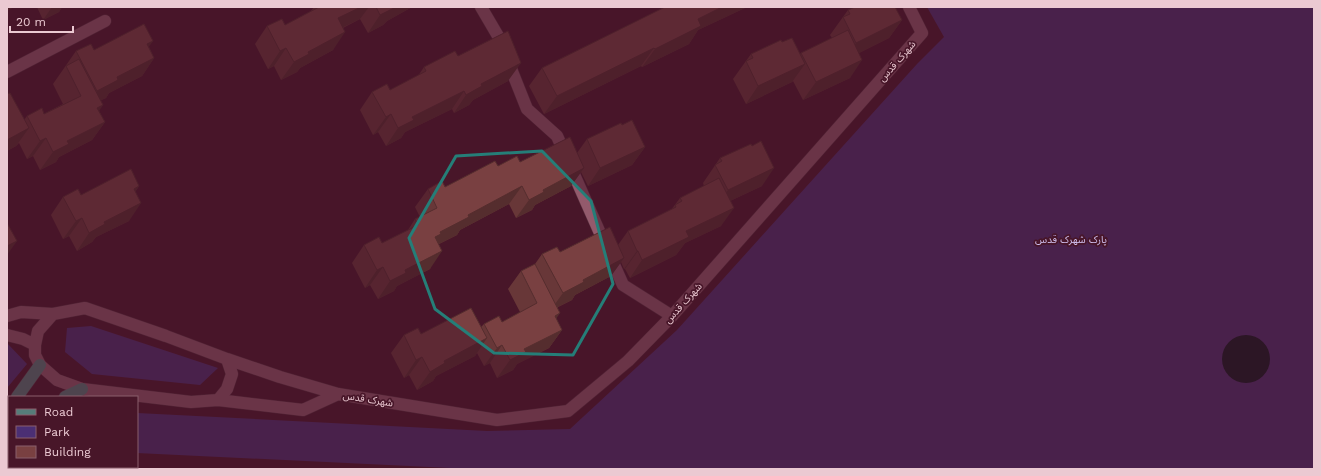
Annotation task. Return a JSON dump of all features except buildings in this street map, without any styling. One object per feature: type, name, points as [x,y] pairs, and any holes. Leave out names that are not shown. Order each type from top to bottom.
[{"type":"main road","points":[[18,396],[40,365]]},
{"type":"main road","points":[[67,396],[82,389]]},
{"type":"main road","points":[[94,468],[111,469]]},
{"type":"street","points":[[481,7],[498,36],[527,109],[556,136],[623,285],[672,316]]},
{"type":"street","name":"شهرک قدس","points":[[227,359],[280,377],[338,394],[497,420],[568,411],[628,362],[672,316],[922,33],[909,7]]},
{"type":"street","points":[[7,72],[105,21]]},
{"type":"street","points":[[7,316],[21,312],[53,314],[85,308],[227,359],[232,374],[227,389],[218,400]]},
{"type":"street","points":[[53,314],[38,331],[35,345],[35,355],[40,365],[56,380],[82,389],[191,402],[218,400],[303,410],[338,394]]},
{"type":"street","points":[[7,335],[23,339],[35,345]]},
{"type":"highlighted area","points":[[542,151],[591,201],[613,284],[573,355],[494,353],[435,309],[409,238],[456,156]]},
{"type":"green space","name":"پارک شهرک قدس","points":[[927,7],[1314,7],[1314,469],[471,469],[138,453],[138,413],[487,431],[570,429],[677,330],[917,64],[944,37]]},
{"type":"green space","points":[[91,326],[218,368],[200,385],[92,374],[65,352],[67,328]]},
{"type":"green space","points":[[7,343],[27,364],[7,388]]},
{"type":"water","points":[[1246,335],[1255,337],[1263,342],[1268,350],[1270,359],[1268,368],[1263,376],[1255,381],[1246,383],[1237,381],[1229,376],[1224,368],[1222,359],[1224,350],[1229,342],[1237,337]]}]
